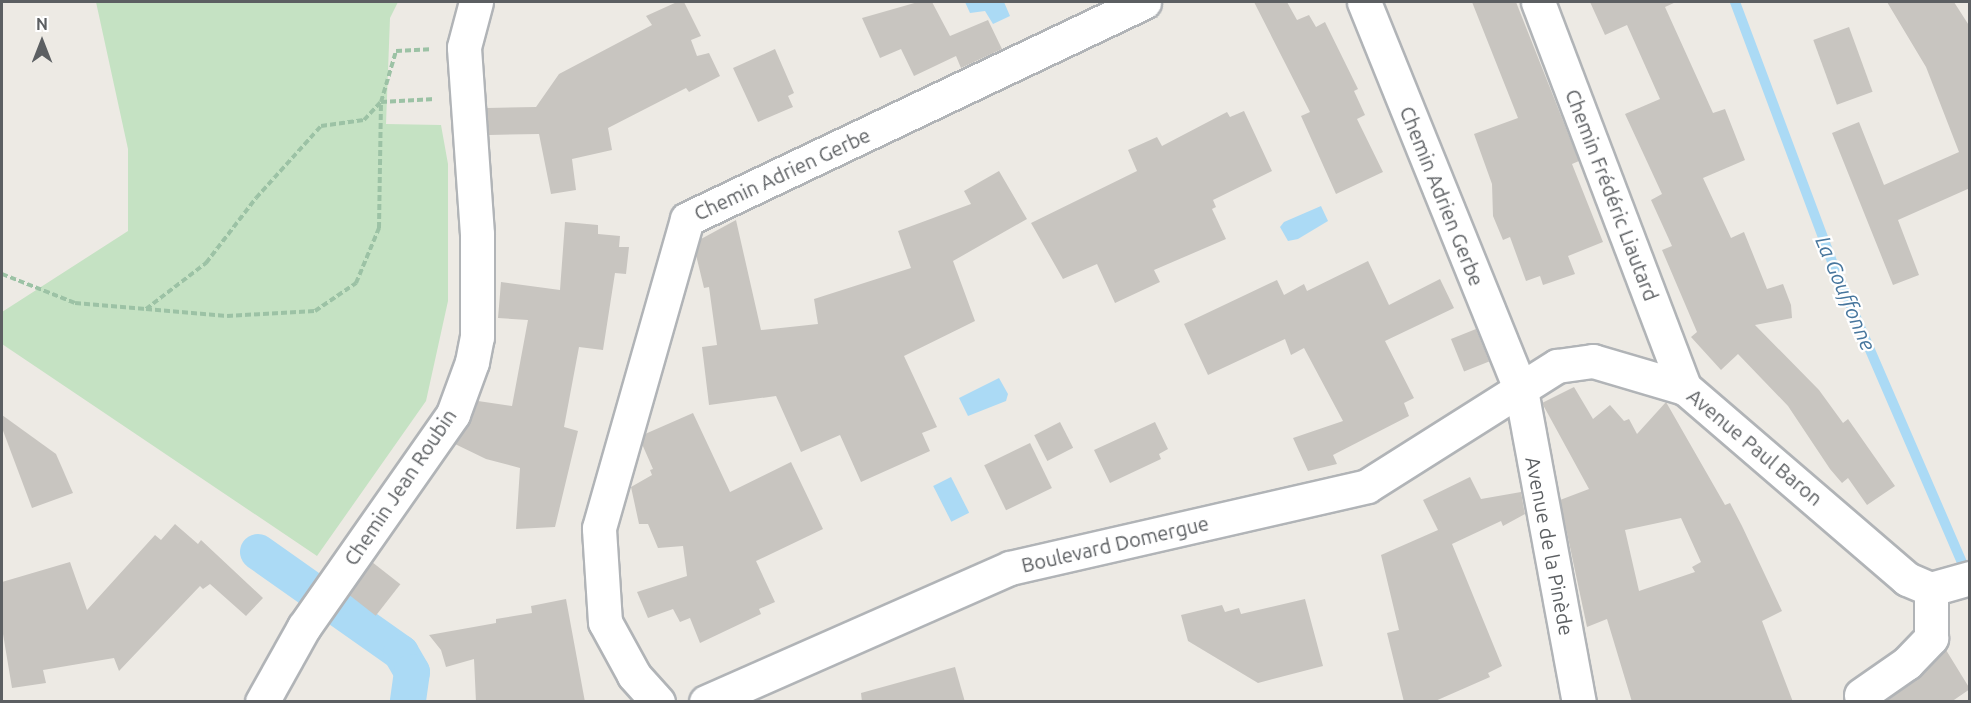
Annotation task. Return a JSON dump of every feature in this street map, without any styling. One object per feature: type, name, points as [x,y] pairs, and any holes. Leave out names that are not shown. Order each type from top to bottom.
[{"type":"street","name":"Chemin Jean Roubin","points":[[262,702],[304,627],[453,414],[472,362],[477,337],[477,234],[465,97],[464,47],[476,2]]},
{"type":"street","name":"Chemin Adrien Gerbe","points":[[657,702],[634,675],[605,622],[599,528],[687,219],[1144,2]]},
{"type":"street","name":"Chemin Adrien Gerbe","points":[[1364,2],[1521,390]]},
{"type":"street","name":"Chemin Frédéric Liautard","points":[[1538,2],[1685,388]]},
{"type":"street","name":"Avenue Paul Baron","points":[[1521,390],[1557,366],[1593,361],[1685,388],[1907,579],[1951,584]]},
{"type":"street","name":"Boulevard Domergue","points":[[706,702],[1010,568],[1366,486],[1521,390]]},
{"type":"street","name":"Avenue de la Pinède","points":[[1521,390],[1580,702]]},
{"type":"street","points":[[1861,695],[1907,663],[1931,638],[1951,584]]},
{"type":"path","points":[[2,274],[75,303],[227,316],[315,311],[356,283],[379,228],[381,102],[396,51],[464,47]]},
{"type":"path","points":[[146,309],[206,263],[256,198],[321,126],[364,120],[381,102],[465,97]]},
{"type":"green space","points":[[96,2],[398,2],[390,18],[386,124],[441,125],[448,164],[448,301],[426,401],[317,556],[2,344],[2,312],[128,231],[128,149]]},
{"type":"water","points":[[965,2],[1004,2],[1010,16],[993,24],[985,11],[970,13]]},
{"type":"water","points":[[1321,206],[1328,221],[1298,239],[1288,241],[1280,227],[1284,222]]},
{"type":"water","points":[[999,378],[1008,394],[1006,401],[968,416],[959,398]]},
{"type":"water","points":[[951,477],[969,513],[951,522],[933,486]]},
{"type":"building","points":[[677,2],[684,2],[701,36],[691,40],[697,56],[709,53],[720,76],[689,92],[686,88],[608,128],[612,150],[572,159],[576,190],[551,194],[539,134],[489,135],[487,108],[536,107],[559,74],[652,25],[646,16]]},
{"type":"building","points":[[918,2],[932,2],[950,36],[988,20],[1002,49],[961,68],[956,56],[914,76],[901,49],[880,58],[862,18]]},
{"type":"building","points":[[1254,2],[1287,2],[1297,20],[1309,15],[1316,27],[1325,22],[1358,89],[1354,91],[1365,115],[1357,119],[1383,172],[1336,194],[1301,116],[1310,112]]},
{"type":"building","points":[[1472,2],[1516,2],[1579,161],[1572,164],[1603,242],[1568,256],[1575,274],[1543,285],[1540,276],[1526,281],[1510,237],[1503,240],[1493,216],[1492,184],[1474,134],[1518,118]]},
{"type":"building","points":[[1590,2],[1676,2],[1665,7],[1713,113],[1725,109],[1745,160],[1703,178],[1731,238],[1744,232],[1767,289],[1783,284],[1791,305],[1792,318],[1755,325],[1819,390],[1843,423],[1848,419],[1895,486],[1867,505],[1848,478],[1842,483],[1830,469],[1788,406],[1738,354],[1721,370],[1691,337],[1697,332],[1662,250],[1672,246],[1651,200],[1662,194],[1625,114],[1660,99],[1627,25],[1605,35]]},
{"type":"building","points":[[1887,2],[1954,2],[1970,27],[1970,188],[1898,220],[1919,275],[1893,285],[1832,133],[1859,122],[1884,185],[1959,152],[1926,67]]},
{"type":"building","points":[[1849,27],[1873,92],[1837,105],[1813,40]]},
{"type":"building","points":[[775,49],[794,93],[788,96],[793,107],[758,122],[733,68]]},
{"type":"building","points":[[1244,111],[1272,171],[1213,200],[1216,207],[1212,209],[1226,239],[1154,270],[1160,282],[1115,303],[1097,264],[1063,279],[1031,223],[1137,171],[1128,150],[1157,137],[1162,146],[1227,112],[1230,117]]},
{"type":"building","points":[[999,171],[1027,219],[953,261],[975,321],[904,356],[937,427],[922,433],[930,451],[861,482],[840,435],[801,452],[776,396],[709,405],[702,347],[717,345],[709,287],[704,288],[696,255],[701,239],[736,220],[761,330],[818,324],[814,299],[911,268],[898,231],[971,204],[964,191]]},
{"type":"building","points":[[565,222],[598,225],[598,234],[620,236],[619,247],[629,247],[626,274],[615,273],[603,350],[579,347],[564,427],[578,431],[555,527],[516,529],[520,468],[486,459],[455,444],[478,401],[512,406],[528,320],[498,318],[501,282],[560,290]]},
{"type":"building","points":[[1368,261],[1389,305],[1440,279],[1454,308],[1385,341],[1414,398],[1404,403],[1409,416],[1333,455],[1337,464],[1308,471],[1293,438],[1343,421],[1304,348],[1291,355],[1285,339],[1208,375],[1184,324],[1277,280],[1284,295],[1304,284],[1307,291]]},
{"type":"building","points":[[1476,329],[1489,361],[1464,372],[1451,339]]},
{"type":"building","points":[[1574,387],[1593,419],[1610,405],[1624,421],[1629,419],[1637,434],[1666,402],[1725,505],[1730,503],[1782,611],[1762,621],[1793,702],[1632,702],[1607,619],[1587,627],[1560,500],[1589,489],[1542,403]],"holes":[[[1681,518],[1701,562],[1692,567],[1695,572],[1639,591],[1625,530]]]},
{"type":"building","points":[[693,413],[730,492],[791,462],[823,529],[756,561],[775,602],[759,609],[761,614],[700,643],[690,618],[680,622],[673,609],[648,618],[637,592],[687,576],[683,546],[658,548],[648,524],[639,524],[631,487],[652,475],[650,470],[653,469],[642,444],[645,434]]},
{"type":"building","points":[[2,415],[56,454],[73,493],[32,508],[2,428]]},
{"type":"building","points":[[1060,422],[1073,448],[1047,461],[1034,435]]},
{"type":"building","points":[[1155,422],[1168,449],[1159,454],[1161,459],[1110,483],[1094,450]]},
{"type":"building","points":[[1030,443],[1052,488],[1006,510],[984,465]]},
{"type":"building","points":[[1470,477],[1481,499],[1521,492],[1525,514],[1503,526],[1501,521],[1452,544],[1502,666],[1488,673],[1490,677],[1433,702],[1404,702],[1387,633],[1399,630],[1381,555],[1438,530],[1423,500]]},
{"type":"building","points":[[175,524],[198,544],[201,540],[263,598],[246,616],[210,584],[203,589],[200,586],[119,671],[114,658],[43,670],[46,683],[12,688],[2,628],[2,582],[70,562],[87,610],[155,535],[161,540]]},
{"type":"building","points":[[372,562],[400,584],[376,616],[347,594]]},
{"type":"building","points":[[566,599],[585,702],[476,702],[474,659],[446,667],[441,650],[429,635],[496,623],[496,619],[532,613],[531,606]]},
{"type":"building","points":[[1305,599],[1323,666],[1258,683],[1188,641],[1181,615],[1222,605],[1225,612],[1239,608],[1241,614]]},
{"type":"building","points":[[1946,650],[1970,689],[1951,702],[1884,702],[1918,678]]},
{"type":"building","points":[[955,667],[965,702],[862,702],[861,693]]},
{"type":"waterway","name":"La Gouffonne","points":[[1735,2],[1835,269],[1967,574]]},
{"type":"waterway","points":[[258,552],[401,653],[412,672],[408,702]]}]
